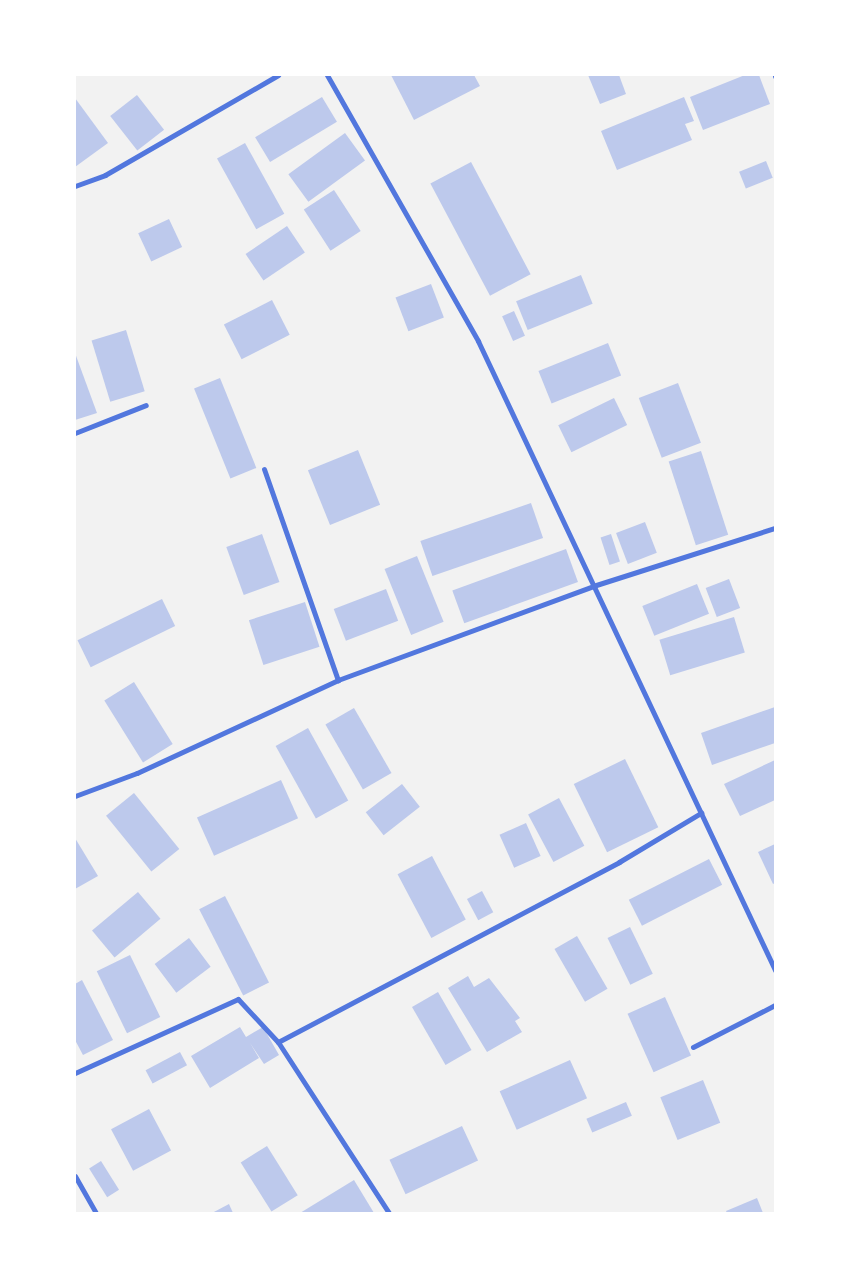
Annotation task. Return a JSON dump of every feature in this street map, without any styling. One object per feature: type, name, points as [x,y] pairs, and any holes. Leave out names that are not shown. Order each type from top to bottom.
[{"type":"street","points":[[75,186],[105,175],[278,75]]},
{"type":"street","points":[[327,75],[478,341],[775,970]]},
{"type":"street","points":[[75,433],[146,405]]},
{"type":"street","points":[[264,469],[338,680]]},
{"type":"street","points":[[75,796],[137,773],[338,680],[593,586],[775,528]]},
{"type":"street","points":[[278,1042],[619,862],[701,813]]},
{"type":"street","points":[[75,1073],[238,999],[278,1042],[388,1213]]},
{"type":"street","points":[[693,1047],[775,1006]]},
{"type":"street","points":[[75,1176],[96,1213]]},
{"type":"building","points":[[391,75],[474,75],[480,86],[414,120]]},
{"type":"building","points":[[588,75],[619,75],[626,94],[600,104]]},
{"type":"building","points":[[745,75],[759,75],[770,104],[703,130],[690,97]]},
{"type":"building","points":[[137,95],[164,130],[137,151],[110,116]]},
{"type":"building","points":[[322,97],[337,122],[270,162],[255,137]]},
{"type":"building","points":[[684,97],[694,121],[685,124],[692,140],[617,170],[601,131]]},
{"type":"building","points":[[75,98],[108,143],[75,167]]},
{"type":"building","points":[[345,133],[365,161],[308,202],[288,174]]},
{"type":"building","points":[[245,143],[284,214],[256,229],[217,159]]},
{"type":"building","points":[[766,161],[773,178],[746,189],[739,172]]},
{"type":"building","points":[[471,162],[531,274],[490,296],[430,184]]},
{"type":"building","points":[[334,190],[361,231],[330,251],[304,210]]},
{"type":"building","points":[[169,219],[182,247],[151,261],[138,233]]},
{"type":"building","points":[[287,226],[305,253],[263,280],[246,254]]},
{"type":"building","points":[[581,275],[593,304],[528,330],[516,301]]},
{"type":"building","points":[[431,284],[444,318],[408,331],[396,298]]},
{"type":"building","points":[[272,300],[290,335],[242,359],[224,325]]},
{"type":"building","points":[[514,311],[525,336],[513,341],[502,316]]},
{"type":"building","points":[[126,330],[145,391],[110,402],[92,341]]},
{"type":"building","points":[[608,343],[621,375],[552,404],[538,371]]},
{"type":"building","points":[[75,353],[97,413],[75,420]]},
{"type":"building","points":[[220,378],[256,468],[230,478],[194,388]]},
{"type":"building","points":[[678,383],[701,443],[662,458],[639,398]]},
{"type":"building","points":[[614,398],[627,425],[571,452],[558,425]]},
{"type":"building","points":[[358,450],[380,505],[330,525],[308,470]]},
{"type":"building","points":[[701,451],[728,535],[696,545],[669,462]]},
{"type":"building","points":[[531,503],[543,538],[432,576],[420,541]]},
{"type":"building","points":[[645,522],[657,553],[628,564],[616,533]]},
{"type":"building","points":[[262,534],[279,582],[244,595],[226,547]]},
{"type":"building","points":[[611,534],[620,562],[609,565],[601,537]]},
{"type":"building","points":[[566,549],[578,582],[464,623],[452,590]]},
{"type":"building","points":[[417,556],[444,622],[411,635],[385,569]]},
{"type":"building","points":[[729,579],[740,608],[717,617],[706,588]]},
{"type":"building","points":[[697,584],[709,614],[654,636],[642,606]]},
{"type":"building","points":[[386,589],[398,621],[346,641],[334,609]]},
{"type":"building","points":[[162,599],[175,626],[91,667],[78,640]]},
{"type":"building","points":[[305,602],[320,647],[263,665],[249,620]]},
{"type":"building","points":[[734,617],[745,652],[670,675],[659,640]]},
{"type":"building","points":[[134,682],[173,744],[143,762],[104,701]]},
{"type":"building","points":[[775,707],[775,743],[712,765],[701,733]]},
{"type":"building","points":[[354,708],[392,773],[363,789],[325,724]]},
{"type":"building","points":[[308,728],[348,801],[316,819],[276,746]]},
{"type":"building","points":[[625,759],[658,827],[607,852],[574,784]]},
{"type":"building","points":[[775,760],[775,800],[740,816],[724,784]]},
{"type":"building","points":[[281,780],[298,818],[214,856],[197,817]]},
{"type":"building","points":[[402,784],[420,807],[384,835],[366,812]]},
{"type":"building","points":[[134,793],[179,849],[151,872],[106,816]]},
{"type":"building","points":[[559,798],[584,846],[553,862],[528,814]]},
{"type":"building","points":[[526,823],[541,856],[514,868],[500,835]]},
{"type":"building","points":[[75,838],[98,876],[75,889]]},
{"type":"building","points":[[775,844],[775,883],[773,884],[758,852]]},
{"type":"building","points":[[432,856],[466,920],[431,938],[398,874]]},
{"type":"building","points":[[709,859],[722,885],[642,926],[629,900]]},
{"type":"building","points":[[482,891],[493,912],[478,920],[467,899]]},
{"type":"building","points":[[138,892],[160,919],[115,957],[92,931]]},
{"type":"building","points":[[225,896],[269,982],[243,996],[199,909]]},
{"type":"building","points":[[630,927],[653,974],[630,985],[608,938]]},
{"type":"building","points":[[577,936],[608,989],[585,1002],[554,949]]},
{"type":"building","points":[[189,938],[211,967],[176,993],[155,964]]},
{"type":"building","points":[[130,955],[160,1017],[127,1033],[97,971]]},
{"type":"building","points":[[468,976],[474,987],[489,978],[520,1018],[515,1021],[522,1032],[487,1052],[448,988]]},
{"type":"building","points":[[82,980],[113,1040],[83,1055],[75,1040],[75,984]]},
{"type":"building","points":[[438,992],[472,1050],[446,1065],[412,1007]]},
{"type":"building","points":[[665,997],[691,1055],[654,1072],[628,1014]]},
{"type":"building","points":[[240,1027],[246,1037],[263,1027],[279,1055],[264,1064],[250,1043],[259,1058],[210,1088],[191,1056]]},
{"type":"building","points":[[180,1052],[187,1065],[153,1084],[146,1070]]},
{"type":"building","points":[[570,1060],[587,1098],[517,1130],[500,1091]]},
{"type":"building","points":[[703,1080],[720,1123],[678,1140],[660,1097]]},
{"type":"building","points":[[626,1102],[632,1116],[592,1133],[586,1119]]},
{"type":"building","points":[[149,1109],[171,1150],[133,1171],[111,1129]]},
{"type":"building","points":[[462,1126],[478,1160],[406,1194],[389,1160]]},
{"type":"building","points":[[267,1146],[298,1195],[271,1212],[241,1162]]},
{"type":"building","points":[[101,1161],[119,1190],[107,1197],[89,1168]]},
{"type":"building","points":[[354,1180],[374,1213],[300,1213]]},
{"type":"building","points":[[757,1198],[763,1213],[727,1213],[726,1211]]},
{"type":"building","points":[[229,1204],[233,1213],[212,1213]]}]
